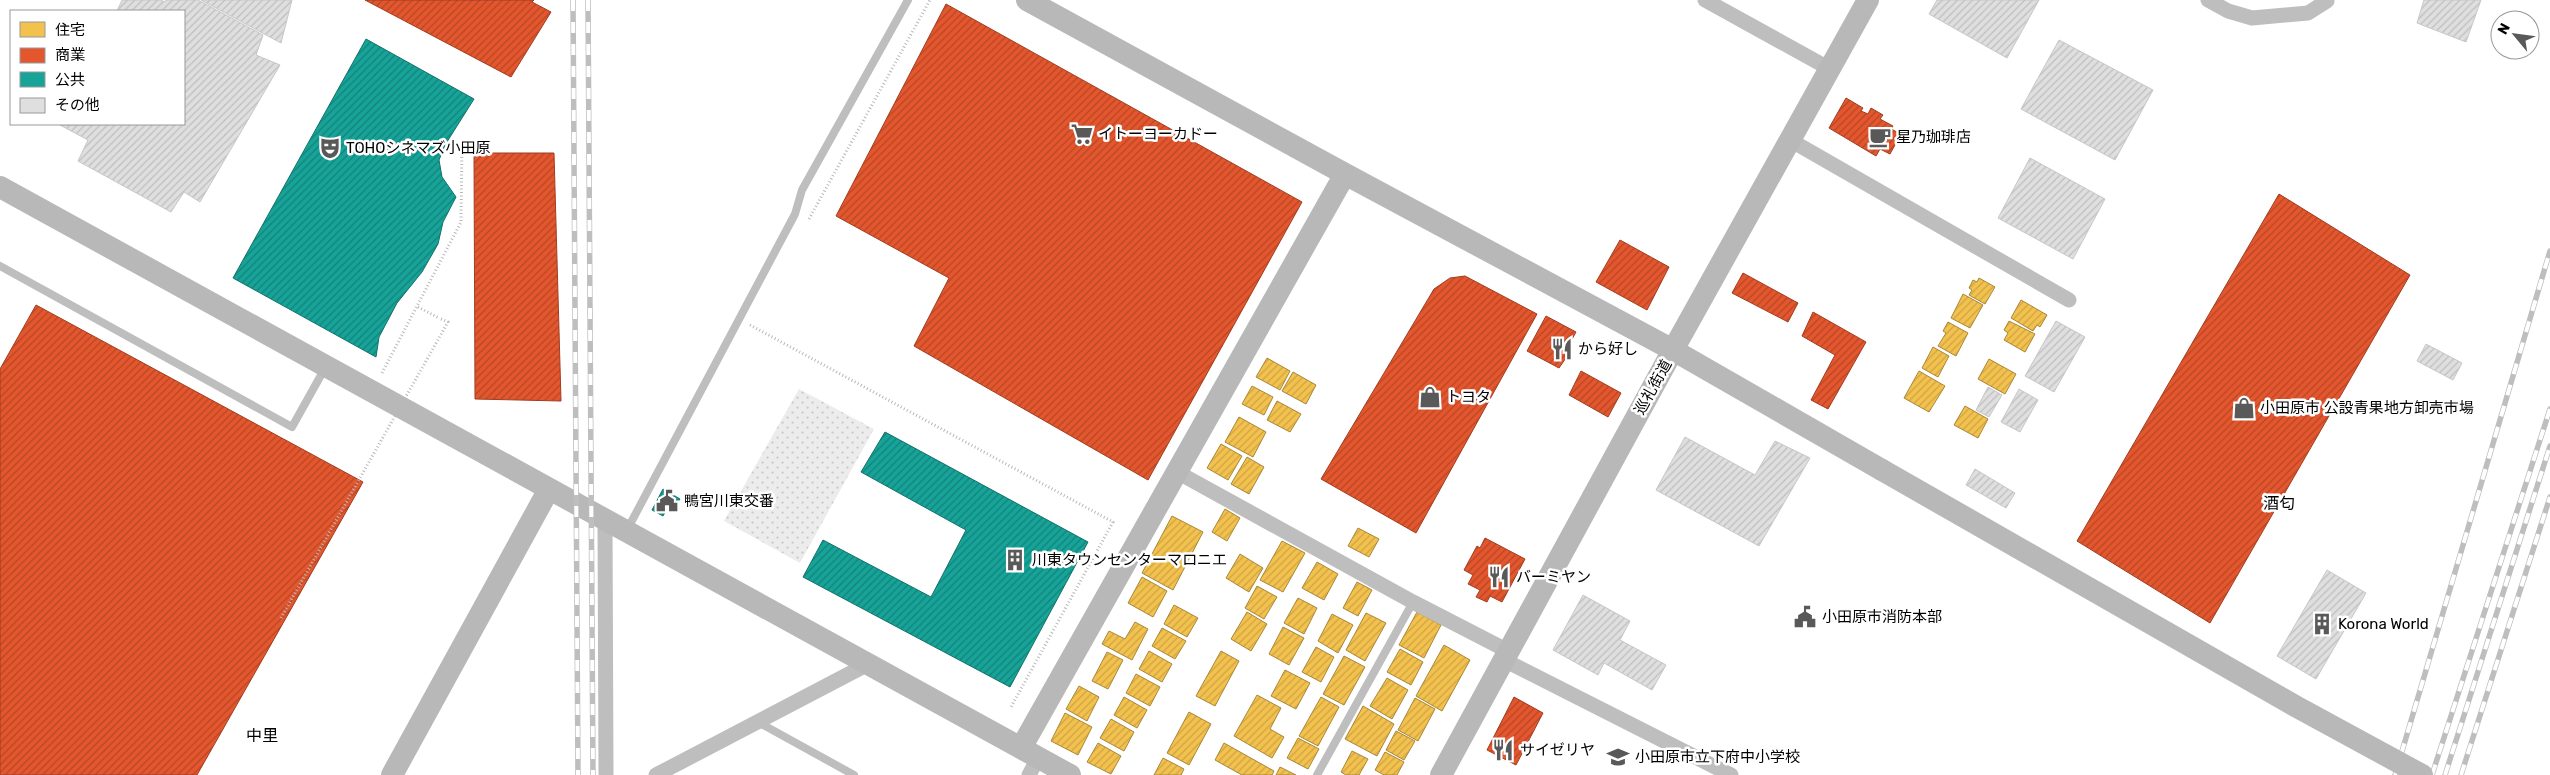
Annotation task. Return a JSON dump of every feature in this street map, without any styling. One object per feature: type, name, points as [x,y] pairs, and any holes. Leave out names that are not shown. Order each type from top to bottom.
[{"type":"street","points":[[1026,0],[1673,350],[2297,707],[2422,775]]},
{"type":"street","points":[[1705,0],[1830,69]]},
{"type":"street","name":"巡礼街道","points":[[1441,775],[1673,350],[1868,0]]},
{"type":"street","points":[[2208,0],[2228,11],[2252,18],[2308,13],[2327,1]]},
{"type":"street","points":[[1790,140],[2069,300]]},
{"type":"street","points":[[1029,760],[1177,472],[1345,174]]},
{"type":"street","points":[[0,187],[868,664],[1029,760],[1070,775]]},
{"type":"street","points":[[1177,472],[1414,602],[1506,655],[1731,775]]},
{"type":"street","points":[[392,775],[549,489]]},
{"type":"street","points":[[605,519],[606,775]]},
{"type":"street","points":[[656,775],[868,664]]},
{"type":"lane","points":[[626,531],[796,214],[802,190],[908,0]]},
{"type":"lane","points":[[0,266],[292,427],[326,366]]},
{"type":"lane","points":[[1317,775],[1414,602]]},
{"type":"lane","points":[[758,722],[854,775]]},
{"type":"path","points":[[380,376],[418,307],[461,222],[462,140]]},
{"type":"path","points":[[281,618],[448,322],[418,307]]},
{"type":"path","points":[[749,325],[1113,522],[1011,707]]},
{"type":"shaded area","points":[[799,389],[874,429],[800,563],[724,521]]},
{"type":"building: 住宅","points":[[1979,278],[1995,287],[1985,304],[1969,295],[1972,290],[1969,288],[1973,280],[1977,282]]},
{"type":"building: 住宅","points":[[1963,294],[1983,305],[1970,328],[1951,318]]},
{"type":"building: 住宅","points":[[2021,300],[2047,315],[2040,327],[2037,325],[2033,331],[2011,318]]},
{"type":"building: 住宅","points":[[2009,321],[2035,334],[2025,352],[2004,340],[2008,333],[2004,330]]},
{"type":"building: 住宅","points":[[1948,322],[1968,333],[1956,356],[1938,346],[1946,333],[1943,331]]},
{"type":"building: 住宅","points":[[1933,347],[1949,356],[1938,377],[1922,368]]},
{"type":"building: 住宅","points":[[1267,358],[1290,371],[1280,390],[1256,377]]},
{"type":"building: 住宅","points":[[1989,359],[2016,374],[2005,394],[1978,379]]},
{"type":"building: 住宅","points":[[1919,371],[1945,386],[1929,412],[1904,398]]},
{"type":"building: 住宅","points":[[1293,372],[1316,385],[1306,404],[1282,391]]},
{"type":"building: 住宅","points":[[1252,386],[1273,397],[1264,415],[1242,404]]},
{"type":"building: 住宅","points":[[1277,401],[1301,414],[1290,432],[1267,420]]},
{"type":"building: 住宅","points":[[1965,406],[1988,419],[1978,438],[1954,425]]},
{"type":"building: 住宅","points":[[1239,417],[1266,432],[1253,457],[1225,442]]},
{"type":"building: 住宅","points":[[1221,444],[1242,456],[1228,480],[1207,468]]},
{"type":"building: 住宅","points":[[1247,457],[1264,467],[1249,494],[1231,484]]},
{"type":"building: 住宅","points":[[1225,509],[1240,518],[1227,541],[1212,532]]},
{"type":"building: 住宅","points":[[1172,516],[1203,532],[1173,590],[1142,573]]},
{"type":"building: 住宅","points":[[1358,528],[1379,539],[1369,557],[1348,546]]},
{"type":"building: 住宅","points":[[1282,541],[1305,553],[1283,592],[1260,580]]},
{"type":"building: 住宅","points":[[1240,554],[1263,568],[1249,592],[1226,578]]},
{"type":"building: 住宅","points":[[1317,562],[1338,574],[1324,600],[1302,588]]},
{"type":"building: 住宅","points":[[1142,577],[1167,591],[1153,617],[1128,603]]},
{"type":"building: 住宅","points":[[1357,582],[1372,590],[1358,616],[1343,608]]},
{"type":"building: 住宅","points":[[1257,586],[1277,597],[1264,619],[1245,608]]},
{"type":"building: 住宅","points":[[1298,598],[1317,608],[1304,634],[1284,623]]},
{"type":"building: 住宅","points":[[1174,605],[1198,618],[1187,637],[1164,624]]},
{"type":"building: 住宅","points":[[1247,612],[1267,624],[1251,651],[1231,639]]},
{"type":"building: 住宅","points":[[1417,612],[1441,625],[1424,658],[1399,645]]},
{"type":"building: 住宅","points":[[1366,613],[1386,623],[1365,661],[1346,650]]},
{"type":"building: 住宅","points":[[1332,614],[1353,625],[1338,653],[1318,641]]},
{"type":"building: 住宅","points":[[1135,622],[1148,629],[1132,660],[1102,644],[1109,631],[1125,639]]},
{"type":"building: 住宅","points":[[1283,627],[1304,638],[1289,665],[1269,654]]},
{"type":"building: 住宅","points":[[1162,628],[1186,641],[1175,659],[1152,646]]},
{"type":"building: 住宅","points":[[1444,645],[1470,660],[1442,711],[1416,696]]},
{"type":"building: 住宅","points":[[1316,647],[1334,657],[1321,682],[1302,672]]},
{"type":"building: 住宅","points":[[1400,649],[1423,662],[1411,685],[1387,672]]},
{"type":"building: 住宅","points":[[1149,651],[1172,664],[1162,682],[1139,669]]},
{"type":"building: 住宅","points":[[1221,651],[1239,661],[1215,706],[1196,696]]},
{"type":"building: 住宅","points":[[1107,652],[1123,660],[1108,689],[1092,681]]},
{"type":"building: 住宅","points":[[1344,656],[1365,667],[1344,705],[1323,694]]},
{"type":"building: 住宅","points":[[1285,670],[1310,683],[1296,709],[1271,696]]},
{"type":"building: 住宅","points":[[1136,674],[1160,687],[1150,706],[1126,693]]},
{"type":"building: 住宅","points":[[1387,678],[1408,690],[1392,719],[1370,706]]},
{"type":"building: 住宅","points":[[1079,686],[1099,697],[1087,721],[1066,709]]},
{"type":"building: 住宅","points":[[1257,695],[1281,708],[1270,729],[1284,737],[1272,758],[1234,736]]},
{"type":"building: 住宅","points":[[1124,697],[1147,710],[1137,728],[1114,715]]},
{"type":"building: 住宅","points":[[1321,697],[1339,707],[1318,746],[1299,736]]},
{"type":"building: 住宅","points":[[1415,698],[1435,709],[1418,741],[1398,730]]},
{"type":"building: 住宅","points":[[1363,706],[1394,724],[1377,756],[1345,739]]},
{"type":"building: 住宅","points":[[1189,712],[1211,724],[1189,765],[1167,753]]},
{"type":"building: 住宅","points":[[1065,713],[1092,727],[1078,755],[1051,741]]},
{"type":"building: 住宅","points":[[1111,719],[1134,732],[1124,751],[1100,738]]},
{"type":"building: 住宅","points":[[1396,731],[1415,741],[1404,760],[1386,750]]},
{"type":"building: 住宅","points":[[1298,738],[1319,749],[1308,769],[1287,758]]},
{"type":"building: 住宅","points":[[1098,743],[1121,756],[1111,774],[1087,762]]},
{"type":"building: 住宅","points":[[1224,743],[1274,771],[1272,775],[1242,775],[1215,760]]},
{"type":"building: 住宅","points":[[1352,751],[1368,759],[1359,775],[1346,775],[1341,772]]},
{"type":"building: 住宅","points":[[1385,752],[1404,762],[1397,775],[1384,775],[1375,770]]},
{"type":"building: 住宅","points":[[1163,758],[1184,769],[1181,775],[1154,775]]},
{"type":"building: 住宅","points":[[1280,767],[1296,775],[1276,775]]},
{"type":"building: 商業","points":[[365,0],[534,0],[532,2],[551,12],[511,77]]},
{"type":"building: 商業","points":[[946,4],[1302,202],[1148,480],[914,346],[949,278],[836,216]]},
{"type":"building: 商業","points":[[1846,98],[1863,108],[1861,111],[1868,114],[1871,108],[1883,115],[1880,119],[1893,126],[1891,129],[1901,134],[1890,154],[1880,149],[1876,156],[1829,128]]},
{"type":"building: 商業","points":[[474,153],[554,153],[561,401],[475,399]]},
{"type":"building: 商業","name":"小田原市 公設青果地方卸売市場","points":[[2279,194],[2410,275],[2210,623],[2077,541]]},
{"type":"building: 商業","points":[[1620,240],[1669,267],[1647,310],[1596,282]]},
{"type":"building: 商業","points":[[1743,273],[1798,303],[1788,322],[1732,293]]},
{"type":"building: 商業","name":"トヨタ","points":[[1465,276],[1537,314],[1416,533],[1321,479],[1434,289],[1450,278]]},
{"type":"building: 商業","points":[[36,305],[363,482],[197,775],[0,775],[0,369]]},
{"type":"building: 商業","points":[[1813,312],[1866,342],[1828,409],[1811,400],[1835,355],[1802,336]]},
{"type":"building: 商業","points":[[1546,316],[1576,332],[1566,350],[1570,352],[1559,368],[1527,351]]},
{"type":"building: 商業","points":[[1581,371],[1621,393],[1608,417],[1569,395]]},
{"type":"building: 商業","points":[[1485,538],[1525,559],[1502,602],[1490,596],[1487,602],[1476,597],[1480,590],[1468,584],[1473,575],[1464,570],[1477,546],[1480,548]]},
{"type":"building: 商業","points":[[1514,697],[1543,713],[1516,765],[1487,750]]},
{"type":"building: 公共","points":[[366,39],[474,99],[445,145],[439,160],[442,177],[456,197],[443,222],[438,244],[422,272],[397,303],[379,337],[376,357],[233,278]]},
{"type":"building: 公共","name":"川東タウンセンターマロニエ","points":[[885,432],[1088,542],[1010,687],[803,577],[823,540],[931,597],[966,530],[861,472]]},
{"type":"building: 公共","name":"鴨宮川東交番","points":[[663,489],[680,499],[675,506],[670,503],[663,516],[652,510]]},
{"type":"building: その他","points":[[122,0],[161,0],[165,2],[166,0],[198,0],[263,35],[256,55],[280,65],[200,202],[184,192],[171,212],[78,161],[88,140],[60,125],[185,125],[185,10],[117,10]]},
{"type":"building: その他","points":[[201,0],[292,0],[281,43]]},
{"type":"building: その他","points":[[1937,0],[2039,0],[2007,58],[1929,14]]},
{"type":"building: その他","points":[[2424,0],[2481,0],[2466,42],[2417,23]]},
{"type":"building: その他","points":[[2059,40],[2153,90],[2115,160],[2021,109]]},
{"type":"building: その他","points":[[2030,158],[2105,199],[2073,259],[1998,218]]},
{"type":"building: その他","points":[[2056,321],[2085,337],[2054,392],[2025,376]]},
{"type":"building: その他","points":[[2426,344],[2462,363],[2453,380],[2417,361]]},
{"type":"building: その他","points":[[1988,387],[2002,395],[1989,417],[1976,410]]},
{"type":"building: その他","points":[[2019,389],[2038,400],[2020,432],[2001,422]]},
{"type":"building: その他","points":[[1685,437],[1755,475],[1775,441],[1810,458],[1759,546],[1656,490]]},
{"type":"building: その他","points":[[1975,469],[2015,493],[2006,508],[1966,485]]},
{"type":"building: その他","name":"Korona World","points":[[2327,570],[2366,593],[2316,679],[2277,656]]},
{"type":"building: その他","points":[[1583,595],[1630,621],[1620,640],[1666,665],[1652,690],[1604,663],[1598,675],[1553,650]]},
{"type":"railway","points":[[573,0],[578,775]]},
{"type":"railway","points":[[588,0],[593,775]]},
{"type":"railway","points":[[2395,775],[2550,251]]},
{"type":"railway","points":[[2432,775],[2550,409]]},
{"type":"railway","points":[[2445,775],[2550,446]]},
{"type":"railway","points":[[2461,775],[2550,497]]},
{"type":"place","name":"イトーヨーカドー","points":[[1082,134]]},
{"type":"place","name":"星乃珈琲店","points":[[1880,137]]},
{"type":"place","name":"TOHOシネマズ小田原","points":[[330,148]]},
{"type":"place","name":"から好し","points":[[1562,349]]},
{"type":"place","name":"トヨタ","points":[[1430,397]]},
{"type":"place","name":"小田原市 公設青果地方卸売市場","points":[[2244,408]]},
{"type":"place","name":"鴨宮川東交番","points":[[667,501]]},
{"type":"place","name":"川東タウンセンターマロニエ","points":[[1015,560]]},
{"type":"place","name":"バーミヤン","points":[[1499,577]]},
{"type":"place","name":"小田原市消防本部","points":[[1805,617]]},
{"type":"place","name":"Korona World","points":[[2322,624]]},
{"type":"place","name":"サイゼリヤ","points":[[1503,750]]},
{"type":"place","name":"小田原市立下府中小学校","points":[[1618,757]]},
{"type":"district","name":"酒匂","points":[[2279,503]]},
{"type":"district","name":"中里","points":[[262,735]]}]
